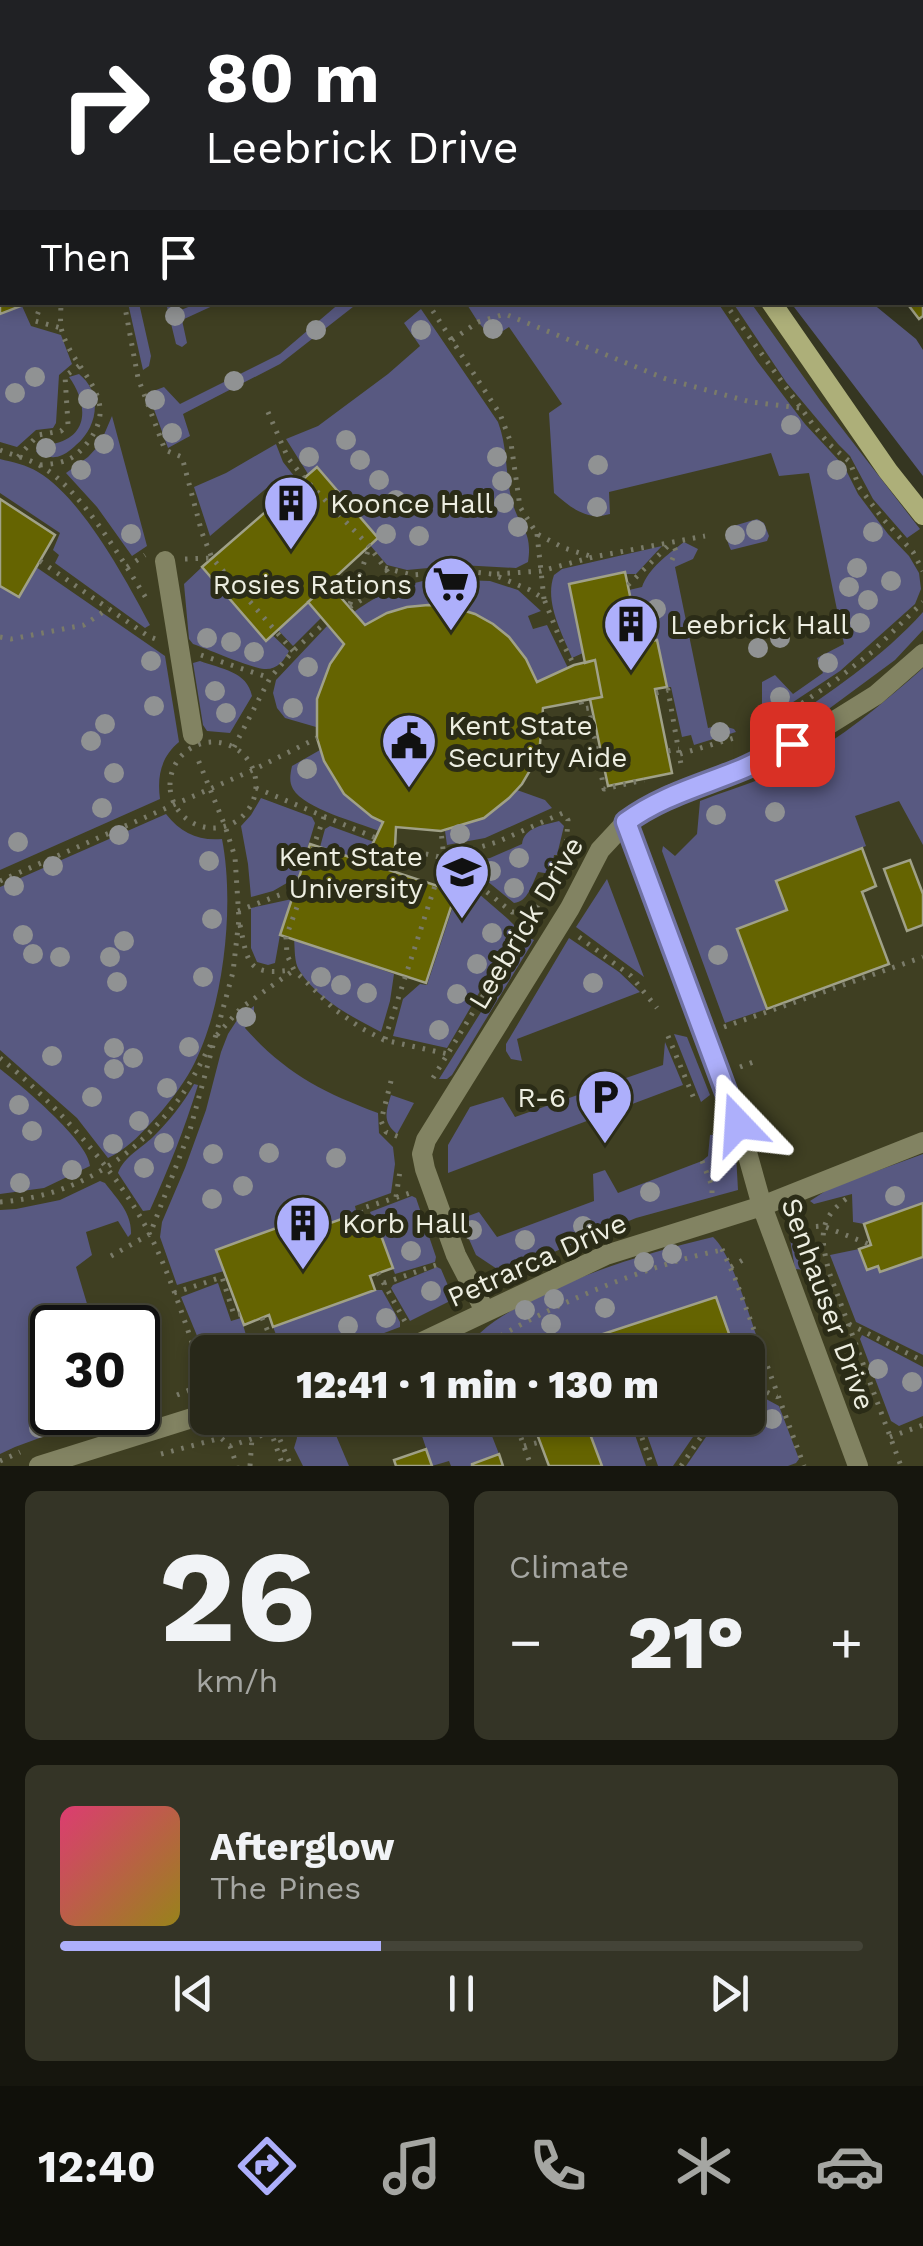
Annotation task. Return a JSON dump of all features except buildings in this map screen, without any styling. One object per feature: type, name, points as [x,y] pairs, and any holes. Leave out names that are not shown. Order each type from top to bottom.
[{"type":"street","points":[[773,305],[923,515]]},
{"type":"street","points":[[165,561],[193,740]]},
{"type":"street","name":"Leebrick Drive","points":[[485,1311],[456,1255],[422,1154],[426,1140],[570,908],[600,850],[626,822],[646,808],[672,794],[745,768],[814,733],[876,694],[923,654]]},
{"type":"street","name":"Senhauser Drive","points":[[626,822],[738,1124],[762,1206],[858,1466]]},
{"type":"street","name":"Petrarca Drive","points":[[436,1335],[629,1246],[762,1206],[923,1142]]},
{"type":"street","points":[[39,1466],[190,1420]]},
{"type":"path","points":[[41,305],[36,320],[61,328]]},
{"type":"path","points":[[40,465],[64,463],[84,447],[100,426],[99,400],[61,328],[61,305]]},
{"type":"path","points":[[125,305],[138,378],[165,450],[182,457],[212,558],[293,651]]},
{"type":"path","points":[[428,305],[500,414],[510,443],[520,507],[537,534],[544,599],[574,665]]},
{"type":"path","points":[[726,305],[800,408],[829,444],[850,462],[859,487],[913,552],[923,571]]},
{"type":"path","points":[[452,340],[478,322],[505,314],[666,380],[751,402],[800,408]]},
{"type":"path","points":[[18,457],[38,436],[68,424],[65,376],[80,365]]},
{"type":"path","points":[[268,412],[288,458],[369,546],[395,582]]},
{"type":"path","points":[[0,450],[40,465],[70,491],[96,520],[149,602]]},
{"type":"path","points":[[537,534],[593,557]]},
{"type":"path","points":[[369,546],[350,607],[382,587],[412,575],[540,571],[705,536]]},
{"type":"path","points":[[672,542],[676,550],[672,560]]},
{"type":"path","points":[[628,585],[672,542]]},
{"type":"path","points":[[40,561],[148,636],[270,678]]},
{"type":"path","points":[[385,568],[412,575]]},
{"type":"path","points":[[492,574],[544,599]]},
{"type":"path","points":[[776,721],[872,652],[923,602]]},
{"type":"path","points":[[0,637],[84,626],[109,608]]},
{"type":"path","points":[[234,747],[270,678],[325,623]]},
{"type":"path","points":[[656,693],[668,690],[682,772]]},
{"type":"path","points":[[581,702],[583,709],[589,708],[604,789]]},
{"type":"path","points":[[0,881],[317,738]]},
{"type":"path","points":[[668,751],[680,752],[734,738]]},
{"type":"path","points":[[193,740],[234,747],[253,770],[253,801],[246,812],[226,826],[214,828],[190,822],[174,804],[170,778],[174,765],[193,740]]},
{"type":"path","points":[[193,740],[235,856],[247,957],[253,966],[269,973],[294,970]]},
{"type":"path","points":[[256,788],[376,838]]},
{"type":"path","points":[[433,1078],[564,861],[568,820],[562,814],[497,842],[444,858]]},
{"type":"path","points":[[324,817],[286,937],[287,955],[294,970],[334,1009],[384,1040],[448,1054]]},
{"type":"path","points":[[384,1040],[444,858],[441,832]]},
{"type":"path","points":[[395,847],[444,858],[512,912],[535,912],[547,919]]},
{"type":"path","points":[[239,914],[305,885]]},
{"type":"path","points":[[111,1256],[150,1234],[190,1130],[233,972],[239,914]]},
{"type":"path","points":[[574,933],[632,976],[657,1008]]},
{"type":"path","points":[[721,1028],[923,957]]},
{"type":"path","points":[[0,1202],[46,1196],[68,1188],[132,1150],[181,1097],[214,1039],[241,1008],[294,970]]},
{"type":"path","points":[[668,1036],[695,1102]]},
{"type":"path","points":[[0,1058],[42,1095],[106,1168],[134,1207],[150,1234],[190,1337]]},
{"type":"path","points":[[736,1068],[756,1061]]},
{"type":"path","points":[[391,1082],[380,1121],[386,1132],[402,1138]]},
{"type":"path","points":[[702,1161],[712,1196]]},
{"type":"path","points":[[396,1197],[400,1166]]},
{"type":"path","points":[[364,1223],[360,1209],[418,1190]]},
{"type":"path","points":[[853,1194],[832,1209],[823,1226],[824,1250],[900,1466]]},
{"type":"path","points":[[794,1228],[823,1226],[870,1244]]},
{"type":"path","points":[[719,1242],[756,1335]]},
{"type":"path","points":[[503,1335],[607,1286],[722,1250]]},
{"type":"path","points":[[731,1267],[746,1258]]},
{"type":"path","points":[[384,1283],[443,1262]]},
{"type":"path","points":[[378,1273],[408,1328]]},
{"type":"path","points":[[174,1293],[222,1276],[234,1315],[240,1314]]},
{"type":"path","points":[[262,1318],[270,1335]]},
{"type":"path","points":[[848,1324],[923,1361]]},
{"type":"path","points":[[765,1359],[803,1466]]},
{"type":"path","points":[[176,1395],[190,1390]]},
{"type":"path","points":[[765,1391],[779,1398]]},
{"type":"path","points":[[890,1437],[923,1425]]},
{"type":"path","points":[[230,1446],[261,1435]]},
{"type":"path","points":[[275,1435],[287,1466]]},
{"type":"path","points":[[520,1435],[530,1466]]},
{"type":"path","points":[[641,1435],[652,1466]]},
{"type":"path","points":[[682,1466],[703,1435]]},
{"type":"path","points":[[148,1458],[222,1438],[230,1446],[237,1466]]},
{"type":"path","points":[[250,1466],[252,1438]]},
{"type":"path","points":[[524,1446],[540,1442]]},
{"type":"shaded area","name":"Kent State University","points":[[0,305],[774,305],[923,514],[923,1466],[0,1466]]},
{"type":"shaded area","points":[[128,305],[139,305],[151,356],[149,366],[143,370]]},
{"type":"shaded area","points":[[166,305],[178,305],[181,310],[193,305],[215,305],[182,320],[187,343],[182,347],[176,344]]},
{"type":"shaded area","points":[[337,305],[355,305],[280,364],[183,414],[190,436],[168,448],[148,393],[164,387],[180,404],[280,354]]},
{"type":"shaded area","points":[[467,305],[719,305],[757,361],[805,424],[844,466],[858,494],[909,556],[919,573],[921,589],[915,604],[840,671],[769,718],[762,705],[762,682],[775,675],[793,694],[823,673],[817,658],[844,644],[809,473],[779,476],[771,453],[609,492],[610,514],[594,516],[580,512],[554,493],[549,413],[562,404],[509,327],[492,338]]},
{"type":"shaded area","points":[[734,305],[752,305],[920,529],[907,538],[873,499],[850,456],[786,382]]},
{"type":"shaded area","points":[[793,305],[874,305],[916,339],[923,350],[923,476]]},
{"type":"shaded area","points":[[22,306],[31,326],[61,335],[72,364],[59,375],[53,428],[36,430],[17,447],[0,442],[0,314]]},
{"type":"shaded area","points":[[421,309],[498,422],[512,501],[529,543],[528,562],[516,568],[460,565],[407,570],[387,565],[370,545],[378,538],[318,467],[308,474],[286,439],[318,426],[420,346],[404,323]]},
{"type":"shaded area","points":[[79,374],[94,400],[89,429],[63,455],[38,454],[36,451],[44,441],[52,440],[52,444],[64,440],[79,427],[80,397],[69,377]]},
{"type":"shaded area","points":[[112,416],[147,546],[132,556],[97,507],[66,473],[100,444]]},
{"type":"shaded area","points":[[276,444],[283,462],[298,481],[287,492],[276,480],[210,536],[194,487]]},
{"type":"shaded area","points":[[0,459],[38,472],[71,501],[101,541],[150,625],[145,628],[55,563],[59,555],[53,550],[60,533],[0,493]]},
{"type":"shaded area","points":[[757,519],[764,523],[767,541],[731,550],[730,527]]},
{"type":"shaded area","points":[[684,542],[698,549],[693,559],[675,567],[708,728],[720,725],[736,732],[694,745],[691,735],[682,737],[671,687],[667,687],[640,643],[629,590],[642,587],[654,568]]},
{"type":"shaded area","points":[[662,546],[636,574],[625,572],[583,653],[572,658],[553,607],[554,575],[562,569]]},
{"type":"shaded area","points":[[36,567],[165,656],[179,742],[162,768],[160,799],[0,870],[0,586],[19,597]]},
{"type":"shaded area","points":[[202,567],[289,651],[280,664],[269,669],[257,668],[193,644],[189,639],[184,584]]},
{"type":"shaded area","points":[[431,579],[490,581],[518,590],[541,611],[528,616],[533,629],[547,625],[568,668],[537,682],[506,636],[465,611],[442,606],[418,607],[365,625],[354,612],[391,591]]},
{"type":"shaded area","points":[[308,602],[321,618],[293,646],[278,630]]},
{"type":"shaded area","points":[[923,612],[923,630],[895,660],[807,725],[789,730],[779,727],[873,659]]},
{"type":"shaded area","points":[[327,626],[344,644],[323,683],[316,727],[285,718],[273,693],[276,680]]},
{"type":"shaded area","points":[[200,661],[232,672],[249,688],[252,696],[230,733],[207,731],[203,725],[193,663]]},
{"type":"shaded area","points":[[923,668],[923,845],[899,801],[855,816],[866,846],[776,881],[787,910],[737,929],[767,1009],[725,1023],[663,846],[675,856],[697,834],[700,801],[765,778],[805,758],[858,722]]},
{"type":"shaded area","points":[[320,750],[344,792],[383,822],[379,831],[320,809],[293,789],[292,766]]},
{"type":"shaded area","points":[[517,790],[545,800],[552,808],[485,838],[447,845],[445,831],[484,816]]},
{"type":"shaded area","points":[[261,798],[312,817],[315,823],[299,876],[273,891],[251,897],[241,826]]},
{"type":"shaded area","points":[[166,814],[191,834],[222,839],[227,925],[219,987],[203,1044],[183,1083],[141,1134],[108,1158],[77,1118],[0,1050],[0,887]]},
{"type":"shaded area","points":[[559,821],[564,826],[551,874],[538,872],[529,892],[519,902],[514,903],[465,863],[490,858],[522,844],[531,830]]},
{"type":"shaded area","points":[[330,826],[374,842],[364,862],[320,847],[325,829]]},
{"type":"shaded area","points":[[456,874],[508,919],[515,931],[447,1048],[393,1036],[403,999],[420,984],[427,985],[458,891],[445,888],[451,875]]},
{"type":"shaded area","points":[[607,879],[644,977],[576,927]]},
{"type":"shaded area","points":[[292,899],[275,963],[257,962],[251,948],[251,908]]},
{"type":"shaded area","points":[[528,937],[534,940],[452,1075],[439,1079]]},
{"type":"shaded area","points":[[569,938],[619,972],[640,992],[517,1039],[522,1061],[511,1059],[506,1044]]},
{"type":"shaded area","points":[[294,939],[394,974],[381,1032],[315,990],[297,967]]},
{"type":"shaded area","points":[[254,1006],[254,1015],[245,1028],[275,1057],[322,1089],[378,1113],[379,1133],[393,1147],[391,1193],[355,1206],[359,1224],[351,1227],[346,1217],[297,1235],[292,1222],[217,1250],[224,1271],[177,1285],[160,1237],[162,1222],[206,1110],[228,1034],[239,1017]]},
{"type":"shaded area","points":[[674,1034],[687,1037],[710,1095],[701,1102]]},
{"type":"shaded area","points":[[665,1042],[683,1085],[448,1173],[448,1145],[470,1107],[503,1097],[515,1117],[663,1065]]},
{"type":"shaded area","points":[[0,1069],[67,1129],[90,1166],[44,1188],[0,1194]]},
{"type":"shaded area","points":[[194,1084],[198,1085],[170,1164],[150,1210],[143,1211],[118,1173],[128,1158],[170,1118]]},
{"type":"shaded area","points":[[391,1095],[414,1103],[397,1134],[387,1121]]},
{"type":"shaded area","points":[[727,1133],[736,1154],[738,1190],[636,1218],[503,1273],[476,1255],[460,1219],[479,1212],[497,1237],[594,1201],[593,1174],[605,1170],[618,1193],[702,1161],[708,1156],[710,1135]]},
{"type":"shaded area","points":[[923,1154],[923,1203],[864,1224],[853,1222],[852,1194],[814,1204],[810,1201],[830,1188]]},
{"type":"shaded area","points":[[100,1181],[105,1183],[123,1207],[131,1234],[128,1237],[118,1221],[86,1232],[92,1255],[76,1267],[87,1305],[30,1305],[30,1435],[48,1435],[0,1454],[0,1210],[60,1200]]},
{"type":"shaded area","points":[[412,1196],[416,1198],[435,1262],[395,1274],[370,1212]]},
{"type":"shaded area","points":[[713,1237],[732,1269],[756,1335],[730,1335],[715,1297],[600,1335],[480,1333],[533,1299],[576,1279]]},
{"type":"shaded area","points":[[790,1239],[816,1248],[820,1271],[795,1269]]},
{"type":"shaded area","points":[[859,1249],[867,1269],[878,1266],[880,1272],[923,1257],[923,1355],[856,1322],[830,1255]]},
{"type":"shaded area","points":[[437,1267],[452,1295],[450,1301],[410,1321],[391,1288]]},
{"type":"shaded area","points":[[218,1283],[231,1321],[241,1318],[246,1335],[197,1335],[181,1297]]},
{"type":"shaded area","points":[[375,1290],[382,1290],[400,1322],[400,1327],[379,1335],[276,1335],[273,1327]]},
{"type":"shaded area","points":[[862,1335],[923,1367],[923,1416],[899,1426],[891,1421],[860,1339]]},
{"type":"shaded area","points":[[765,1398],[779,1406],[799,1459],[788,1466],[686,1466],[707,1435],[765,1435]]},
{"type":"shaded area","points":[[297,1435],[336,1435],[349,1466],[303,1466],[294,1448]]},
{"type":"shaded area","points":[[422,1435],[492,1435],[499,1454],[472,1466],[451,1466],[449,1461],[432,1466]]},
{"type":"shaded area","points":[[590,1435],[635,1435],[646,1466],[602,1466]]},
{"type":"shaded area","points":[[647,1435],[694,1435],[673,1466],[658,1466]]},
{"type":"place","name":"Koonce Hall","points":[[291,552]]},
{"type":"place","name":"Rosies Rations","points":[[451,633]]},
{"type":"place","name":"Leebrick Hall","points":[[631,673]]},
{"type":"place","name":"Kent State Security Aide","points":[[409,790]]},
{"type":"place","name":"Kent State University","points":[[462,921]]},
{"type":"place","name":"R-6","points":[[605,1146]]},
{"type":"place","name":"Korb Hall","points":[[303,1272]]},
{"type":"route","points":[[738,1124],[626,822],[672,794],[745,768],[792,744]]}]
